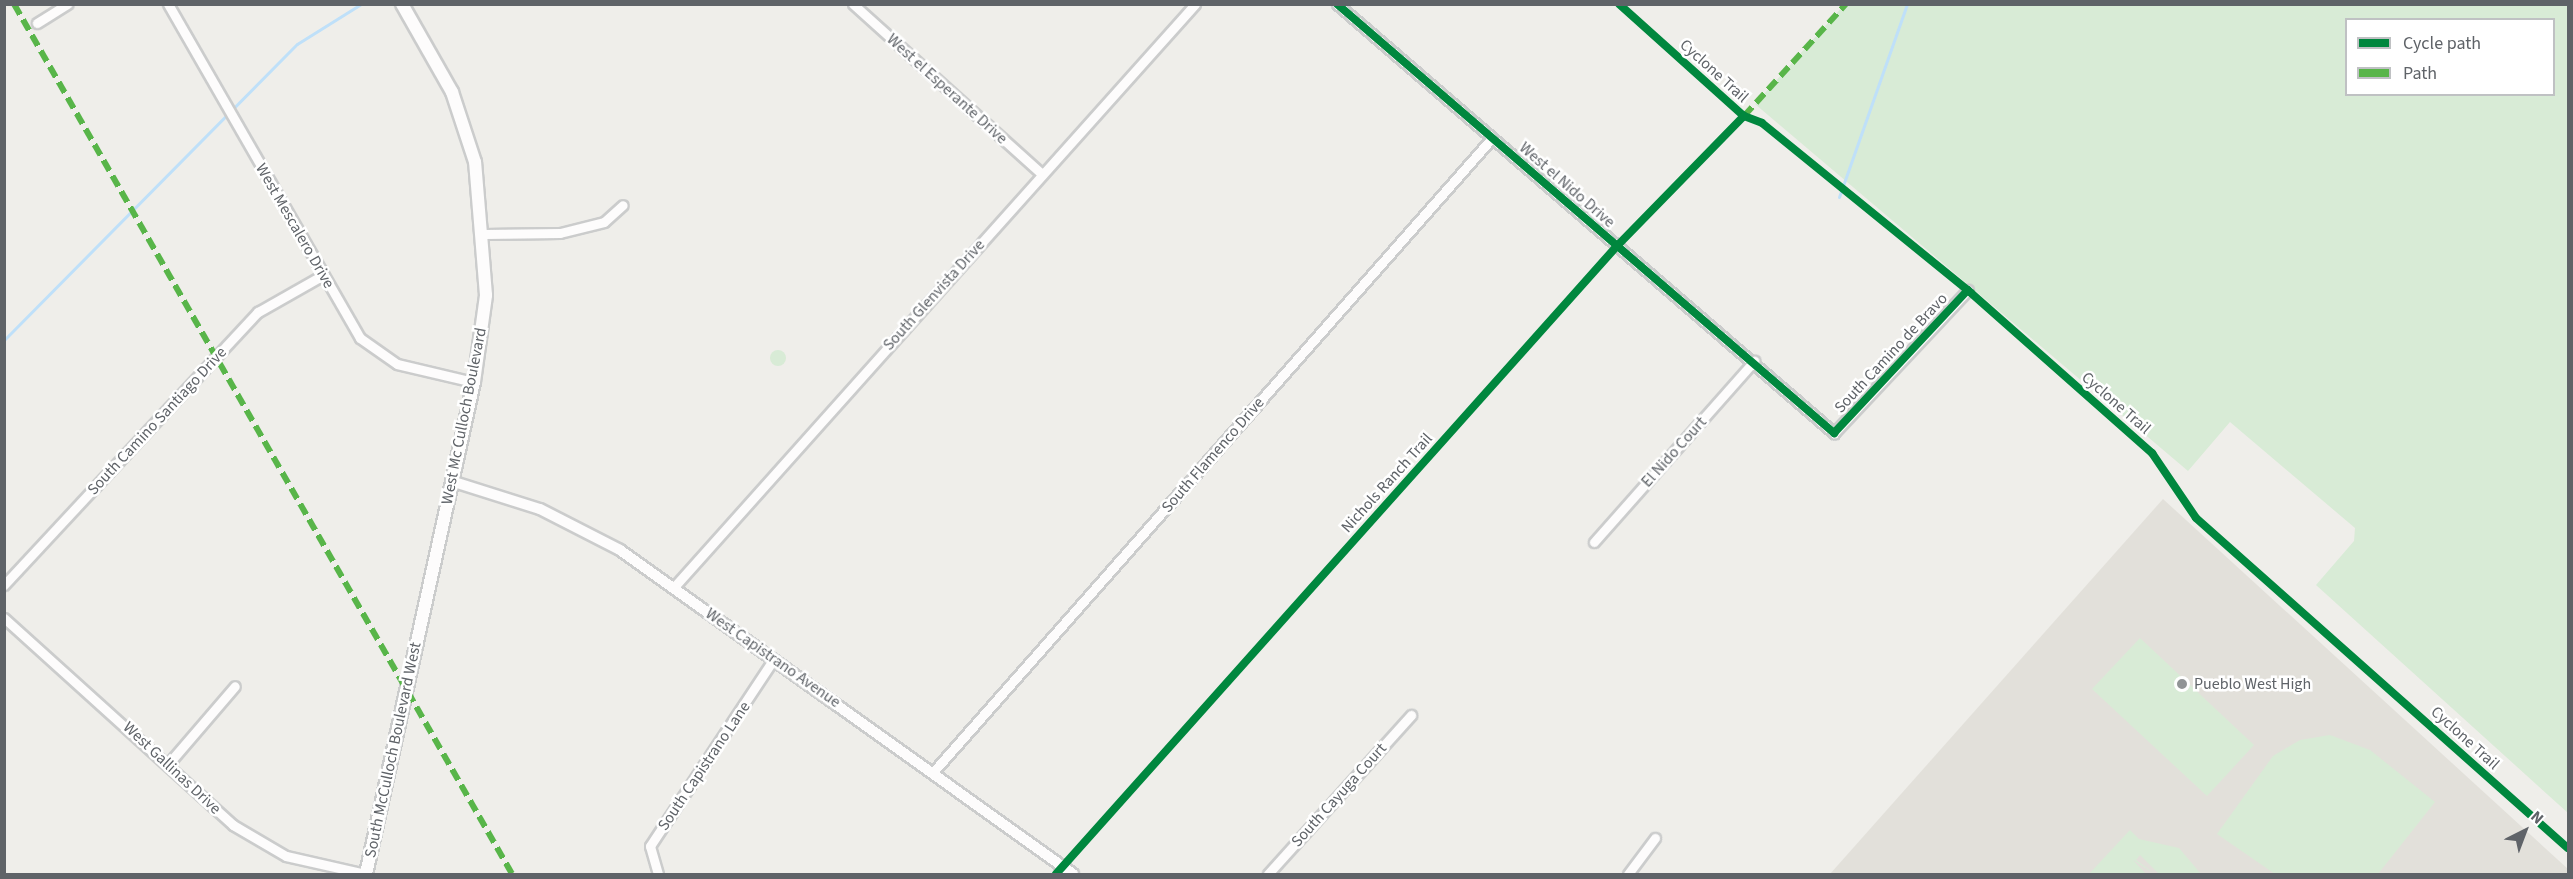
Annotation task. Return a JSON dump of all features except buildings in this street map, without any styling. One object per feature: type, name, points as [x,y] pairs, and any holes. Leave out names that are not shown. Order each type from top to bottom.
[{"type":"main road","name":"West Mc Culloch Boulevard","points":[[402,5],[429,47],[464,124],[476,162],[486,234],[486,295],[474,382],[420,626]]},
{"type":"main road","name":"South McCulloch Boulevard West","points":[[366,874],[420,626]]},
{"type":"street","points":[[37,23],[67,4]]},
{"type":"street","name":"West Mescalero Drive","points":[[168,4],[360,338],[397,364],[474,382]]},
{"type":"street","name":"West el Esperante Drive","points":[[853,4],[1042,174]]},
{"type":"street","name":"South Glenvista Drive","points":[[674,587],[1195,4]]},
{"type":"street","name":"West el Nido Drive","points":[[1337,4],[1754,361],[1834,433]]},
{"type":"street","name":"South Flamenco Drive","points":[[934,771],[1492,138]]},
{"type":"street","points":[[486,234],[560,233],[604,222],[623,205]]},
{"type":"street","name":"South Camino Santiago Drive","points":[[4,585],[258,312],[323,274]]},
{"type":"street","name":"South Camino de Bravo","points":[[1834,433],[1968,290]]},
{"type":"street","name":"El Nido Court","points":[[1594,542],[1754,361]]},
{"type":"street","name":"West Capistrano Avenue","points":[[451,481],[568,521],[674,587],[773,660],[934,771],[1073,874]]},
{"type":"street","name":"West Gallinas Drive","points":[[4,618],[169,763],[233,825],[286,856],[366,874]]},
{"type":"street","name":"South Capistrano Lane","points":[[658,874],[650,846],[773,660]]},
{"type":"street","points":[[169,763],[235,687]]},
{"type":"street","name":"South Cayuga Court","points":[[1268,874],[1411,715]]},
{"type":"street","points":[[1628,874],[1654,837]]},
{"type":"shaded area","name":"Pueblo West High","points":[[2163,499],[2568,869],[2568,874],[1830,874]]},
{"type":"green space","points":[[1844,5],[2568,5],[2568,813],[2316,585],[2354,541],[2355,528],[2230,422],[2188,471],[1755,104]]},
{"type":"green space","points":[[775,350],[781,350],[786,358],[784,364],[775,366],[770,361],[770,355]]},
{"type":"green space","points":[[2140,638],[2254,745],[2207,796],[2092,689]]},
{"type":"green space","points":[[2330,735],[2370,750],[2435,802],[2378,874],[2275,874],[2217,834],[2273,756],[2300,740]]},
{"type":"green space","points":[[2130,830],[2139,839],[2179,848],[2201,874],[2159,874],[2140,855],[2136,860],[2155,874],[2133,860],[2146,874],[2089,874]]},
{"type":"waterway","points":[[4,340],[297,44],[361,4]]},
{"type":"waterway","points":[[1839,197],[1907,4]]},
{"type":"marked path","points":[[14,4],[512,874]]},
{"type":"marked path","points":[[1744,116],[1846,4]]},
{"type":"cycle path","points":[[1337,4],[1834,433],[1968,290]]},
{"type":"cycle path","name":"Cyclone Trail","points":[[1619,4],[1744,116],[1762,123],[1971,293],[2152,453],[2196,518],[2568,848]]},
{"type":"cycle path","name":"Cyclone Trail","points":[[1056,874],[1617,246],[1744,116]]},
{"type":"place","name":"Pueblo West High","points":[[2182,684]]}]
